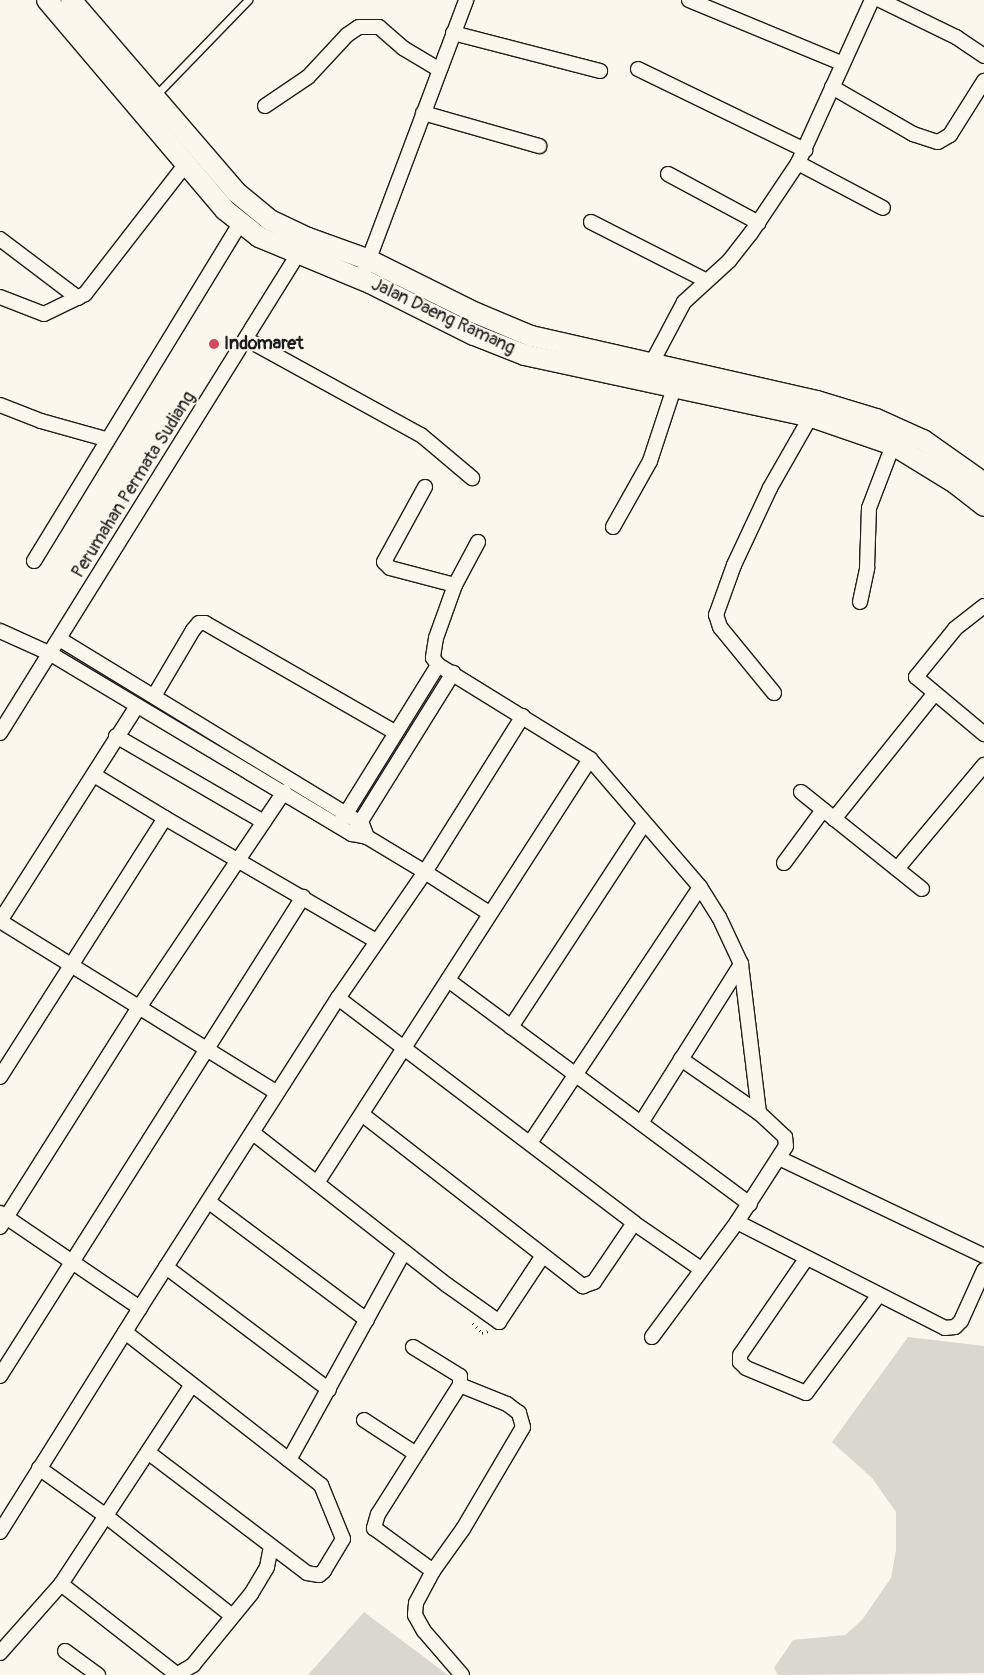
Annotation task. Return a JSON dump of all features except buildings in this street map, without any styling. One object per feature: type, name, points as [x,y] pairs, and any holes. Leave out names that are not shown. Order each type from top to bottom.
[{"type":"main road","name":"Jalan Daeng Ramang","points":[[47,0],[193,157],[252,208],[303,246],[361,280],[488,340],[542,349],[815,409],[949,456],[984,483]]},
{"type":"main road","name":"Jalan Daeng Ramang","points":[[71,0],[153,98],[240,224],[303,246],[369,260],[496,322],[542,349]]},
{"type":"main road","points":[[488,340],[496,322]]},
{"type":"main road","name":"Jalan Daeng Ramang","points":[[647,373],[674,388],[815,409]]},
{"type":"main road","name":"Jalan Daeng Ramang","points":[[897,437],[984,506]]},
{"type":"street","points":[[361,280],[438,69],[466,0]]},
{"type":"street","points":[[689,0],[841,63]]},
{"type":"street","points":[[647,373],[684,302],[704,280],[729,261],[759,223],[798,163],[841,63],[872,0]]},
{"type":"street","points":[[880,0],[956,38],[984,56]]},
{"type":"street","points":[[265,106],[308,77],[347,35],[359,27],[379,27],[404,48],[438,69]]},
{"type":"street","points":[[453,33],[600,71]]},
{"type":"street","points":[[638,69],[804,150]]},
{"type":"street","points":[[832,87],[913,134],[938,142],[950,135],[984,81]]},
{"type":"street","points":[[423,113],[539,146]]},
{"type":"street","points":[[0,297],[44,314],[78,298],[90,289],[193,157]]},
{"type":"street","points":[[798,163],[883,208]]},
{"type":"street","points":[[668,174],[759,223]]},
{"type":"street","points":[[591,222],[704,280]]},
{"type":"street","points":[[34,561],[106,439],[240,224]]},
{"type":"street","points":[[0,239],[78,298]]},
{"type":"street","name":"Perumahan Permata Sudiang","points":[[0,733],[248,340],[303,246]]},
{"type":"street","points":[[248,340],[413,430],[472,478]]},
{"type":"street","points":[[613,527],[650,461],[674,388]]},
{"type":"street","points":[[0,405],[41,421],[106,439]]},
{"type":"street","points":[[774,693],[720,627],[716,615],[734,565],[770,488],[815,409]]},
{"type":"street","points":[[860,602],[867,568],[869,508],[897,437]]},
{"type":"street","points":[[425,487],[384,562],[390,568],[454,586]]},
{"type":"street","points":[[478,542],[454,586],[433,651],[438,665],[524,716],[590,759],[700,887],[719,917],[741,964],[759,1112]]},
{"type":"street","points":[[982,611],[955,629],[916,677],[984,734]]},
{"type":"street","points":[[154,696],[193,630],[199,624],[205,623],[396,733]]},
{"type":"street","points":[[0,631],[51,654],[338,826],[352,834],[367,837],[489,913]]},
{"type":"street","points":[[60,640],[360,822],[367,837]]},
{"type":"street","points":[[338,826],[438,665]]},
{"type":"street","points":[[352,834],[453,673]]},
{"type":"street","points":[[784,863],[935,693]]},
{"type":"street","points":[[137,706],[116,736],[94,774],[0,921],[138,1009],[277,1093]]},
{"type":"street","points":[[0,1532],[140,1308],[338,998],[425,872],[524,716]]},
{"type":"street","points":[[116,736],[264,822]]},
{"type":"street","points":[[317,1183],[405,1048],[489,913],[590,759]]},
{"type":"street","points":[[897,869],[984,765]]},
{"type":"street","points":[[94,774],[165,818],[376,941]]},
{"type":"street","points":[[140,1308],[73,1260],[2,1219],[138,1009],[284,792]]},
{"type":"street","points":[[800,792],[922,889]]},
{"type":"street","points":[[0,1077],[69,965],[165,818]]},
{"type":"street","points":[[511,1027],[644,824]]},
{"type":"street","points":[[530,1143],[700,887]]},
{"type":"street","points":[[0,1376],[208,1051],[303,897]]},
{"type":"street","points":[[642,1123],[741,964]]},
{"type":"street","points":[[448,980],[750,1204]]},
{"type":"street","points":[[338,998],[634,1223],[701,1269]]},
{"type":"street","points":[[652,1337],[750,1204],[780,1159],[786,1146],[785,1137],[759,1112],[681,1059]]},
{"type":"street","points":[[362,1115],[542,1257],[583,1286],[590,1286],[634,1223]]},
{"type":"street","points":[[253,1133],[404,1252],[499,1322],[542,1257]]},
{"type":"street","points":[[780,1159],[984,1256]]},
{"type":"street","points":[[209,1202],[367,1320]]},
{"type":"street","points":[[737,1222],[806,1260],[878,1296],[952,1329],[961,1321],[984,1270]]},
{"type":"street","points":[[289,1460],[404,1252]]},
{"type":"street","points":[[806,1260],[740,1355],[740,1362],[746,1368],[806,1393],[878,1296]]},
{"type":"street","points":[[166,1268],[329,1390]]},
{"type":"street","points":[[125,1332],[191,1386],[289,1460],[326,1492],[343,1539],[319,1575],[307,1573],[149,1453]]},
{"type":"street","points":[[413,1347],[460,1376],[460,1385],[378,1514],[374,1528],[433,1571]]},
{"type":"street","points":[[460,1385],[506,1404],[519,1413],[523,1427],[463,1529],[433,1571],[416,1603],[415,1615],[424,1631],[462,1675]]},
{"type":"street","points":[[0,1653],[61,1584],[149,1453],[191,1386]]},
{"type":"street","points":[[364,1420],[416,1454]]},
{"type":"street","points":[[39,1468],[106,1516],[231,1615]]},
{"type":"street","points":[[61,1584],[176,1675],[193,1664],[231,1615],[262,1580],[271,1546]]},
{"type":"street","points":[[65,1651],[98,1675]]},
{"type":"lane","points":[[153,98],[248,0]]},
{"type":"shaded area","points":[[908,1337],[984,1346],[984,1673],[778,1675],[774,1668],[793,1640],[845,1635],[862,1620],[891,1578],[896,1550],[896,1512],[872,1478],[832,1442]]},
{"type":"shaded area","points":[[364,1612],[448,1675],[308,1675]]},
{"type":"place","name":"Indomaret","points":[[214,344]]}]
